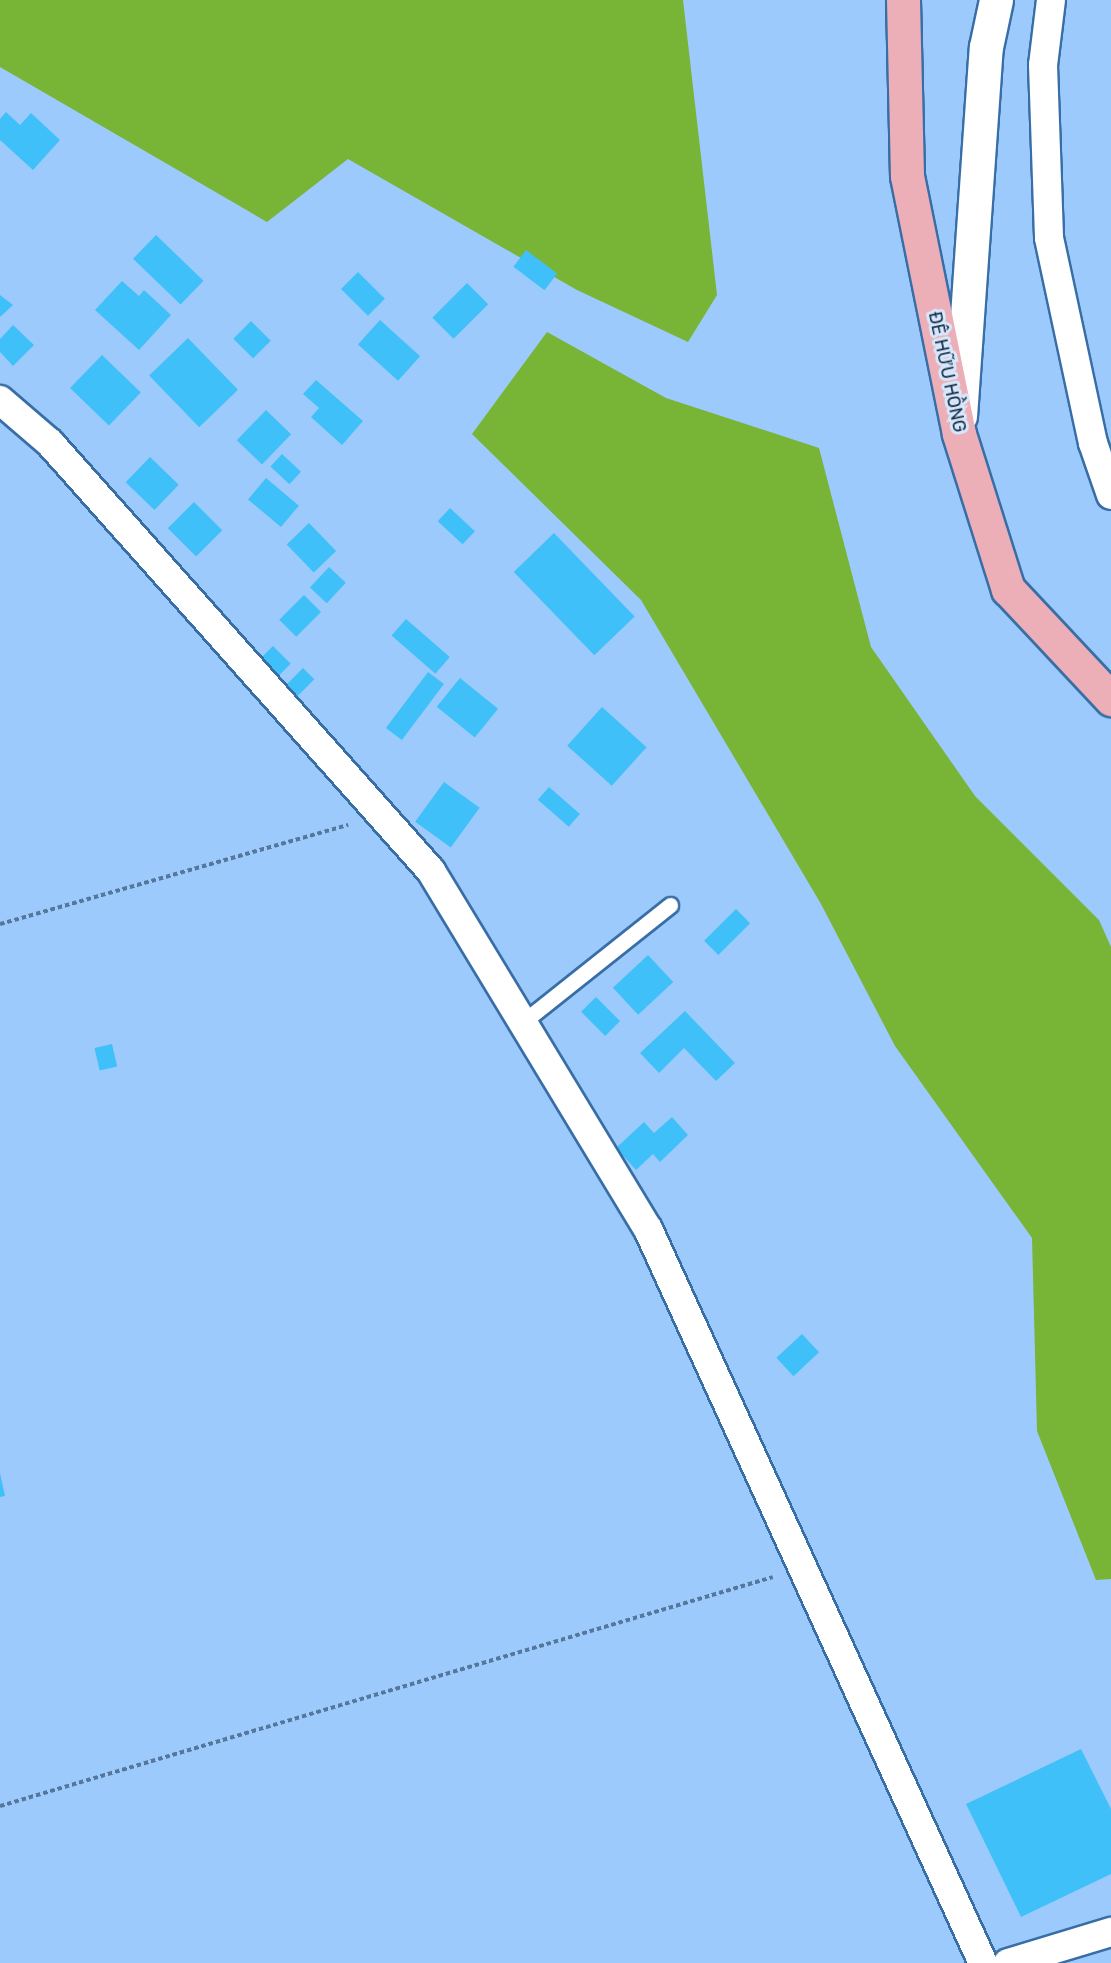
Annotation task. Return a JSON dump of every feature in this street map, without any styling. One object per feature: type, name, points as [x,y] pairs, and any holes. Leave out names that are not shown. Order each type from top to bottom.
[{"type":"main road","name":"ĐÊ HỮU HỒNG","points":[[903,0],[907,176],[959,434],[1008,589],[1111,699]]},
{"type":"street","points":[[959,434],[986,47],[996,0]]},
{"type":"street","points":[[1051,0],[1043,65],[1049,238],[1093,443],[1111,495]]},
{"type":"street","points":[[0,400],[50,443],[431,872],[648,1229],[983,1963]]},
{"type":"street","points":[[1008,1963],[1111,1932]]},
{"type":"lane","points":[[523,1022],[670,905]]},
{"type":"path","points":[[0,924],[381,815]]},
{"type":"path","points":[[0,1806],[803,1569]]},
{"type":"shaded area","points":[[0,0],[683,0],[717,295],[688,342],[577,290],[348,159],[267,222],[0,67]]},
{"type":"shaded area","points":[[547,332],[666,398],[819,448],[871,647],[975,796],[1099,920],[1111,947],[1111,1579],[1096,1580],[1037,1431],[1032,1238],[895,1046],[821,904],[641,600],[472,434]]},
{"type":"building","points":[[6,112],[20,125],[31,113],[60,140],[33,170],[0,140],[0,119]]},
{"type":"building","points":[[156,235],[203,281],[181,305],[133,259]]},
{"type":"building","points":[[526,250],[557,273],[545,290],[513,267]]},
{"type":"building","points":[[358,272],[385,299],[368,316],[341,289]]},
{"type":"building","points":[[122,281],[139,296],[144,290],[171,315],[139,350],[95,310]]},
{"type":"building","points":[[467,283],[488,304],[454,339],[432,318]]},
{"type":"building","points":[[0,295],[13,305],[0,317]]},
{"type":"building","points":[[380,320],[420,356],[398,381],[358,345]]},
{"type":"building","points":[[251,321],[271,341],[253,358],[233,339]]},
{"type":"building","points":[[13,325],[34,345],[13,366],[0,352],[0,339]]},
{"type":"building","points":[[188,338],[238,390],[199,427],[149,376]]},
{"type":"building","points":[[102,355],[141,393],[109,426],[70,388]]},
{"type":"building","points":[[316,380],[363,421],[342,445],[311,417],[319,408],[303,394]]},
{"type":"building","points":[[266,410],[291,434],[262,465],[237,440]]},
{"type":"building","points":[[282,454],[301,472],[289,484],[270,466]]},
{"type":"building","points":[[150,457],[179,485],[154,510],[126,482]]},
{"type":"building","points":[[266,478],[299,506],[281,527],[248,499]]},
{"type":"building","points":[[194,502],[222,530],[196,556],[168,528]]},
{"type":"building","points":[[450,508],[475,531],[463,544],[438,521]]},
{"type":"building","points":[[309,523],[336,551],[314,573],[287,545]]},
{"type":"building","points":[[554,533],[635,616],[594,655],[514,572]]},
{"type":"building","points":[[329,567],[346,583],[327,603],[310,587]]},
{"type":"building","points":[[304,595],[321,612],[296,637],[279,620]]},
{"type":"building","points":[[406,619],[450,657],[435,674],[392,636]]},
{"type":"building","points":[[273,646],[291,664],[275,679],[257,662]]},
{"type":"building","points":[[303,668],[314,679],[296,698],[285,686]]},
{"type":"building","points":[[428,672],[444,684],[402,740],[386,728]]},
{"type":"building","points":[[460,678],[498,709],[475,738],[437,707]]},
{"type":"building","points":[[602,707],[647,747],[612,786],[567,746]]},
{"type":"building","points":[[444,782],[480,808],[451,848],[415,822]]},
{"type":"building","points":[[549,787],[580,814],[569,827],[538,800]]},
{"type":"building","points":[[736,909],[750,923],[718,955],[704,941]]},
{"type":"building","points":[[648,955],[673,982],[638,1015],[613,988]]},
{"type":"building","points":[[596,997],[620,1021],[605,1036],[581,1012]]},
{"type":"building","points":[[685,1011],[735,1063],[716,1081],[684,1048],[659,1073],[640,1053]]},
{"type":"building","points":[[112,1044],[117,1066],[100,1070],[94,1048]]},
{"type":"building","points":[[672,1117],[688,1135],[660,1162],[653,1154],[636,1170],[616,1148],[644,1122],[654,1133]]},
{"type":"building","points":[[802,1334],[819,1352],[793,1376],[776,1358]]},
{"type":"building","points":[[0,1473],[5,1496],[0,1497]]},
{"type":"building","points":[[1081,1749],[1111,1809],[1111,1874],[1021,1917],[966,1804]]}]
